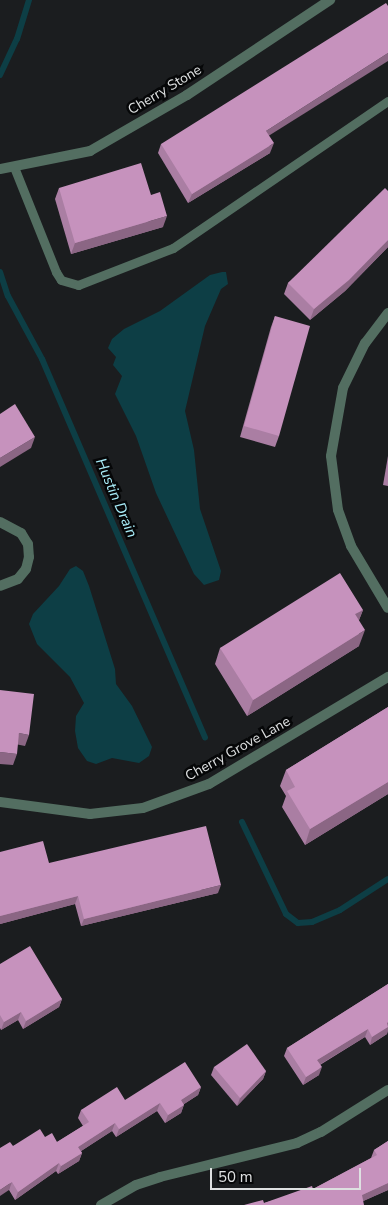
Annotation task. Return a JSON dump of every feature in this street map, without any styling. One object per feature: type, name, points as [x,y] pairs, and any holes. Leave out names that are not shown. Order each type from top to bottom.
[{"type":"street","name":"Cherry Stone","points":[[0,169],[90,151],[186,95],[330,0]]},
{"type":"street","points":[[388,313],[366,343],[343,388],[332,456],[338,510],[351,546],[388,608]]},
{"type":"street","points":[[0,522],[21,533],[28,544],[29,557],[18,579],[0,586]]},
{"type":"street","name":"Cherry Grove Lane","points":[[0,802],[90,814],[144,808],[209,784],[388,677]]},
{"type":"street","points":[[101,1205],[136,1185],[160,1177],[297,1143],[321,1132],[388,1090]]},
{"type":"lane","points":[[14,167],[56,272],[61,280],[78,285],[174,248],[388,101]]},
{"type":"water","points":[[226,272],[228,284],[221,289],[205,326],[185,411],[194,450],[200,509],[221,571],[219,580],[204,585],[194,574],[156,493],[136,436],[115,394],[122,376],[113,365],[116,357],[108,348],[112,339],[124,329],[160,311],[210,275]]},
{"type":"water","points":[[76,566],[83,571],[89,586],[115,669],[116,684],[132,706],[152,747],[149,756],[139,763],[112,758],[96,764],[87,761],[78,748],[75,731],[76,716],[84,703],[70,677],[37,644],[29,624],[33,614],[59,586],[70,569]]},
{"type":"building","points":[[386,3],[388,6],[388,53],[266,131],[274,143],[192,194],[161,144]]},
{"type":"building","points":[[141,163],[151,195],[160,192],[167,216],[75,243],[59,188]]},
{"type":"building","points":[[385,188],[388,191],[388,240],[349,280],[314,309],[288,283]]},
{"type":"building","points":[[275,316],[310,326],[279,436],[244,426]]},
{"type":"building","points":[[15,404],[35,437],[0,458],[0,414]]},
{"type":"building","points":[[340,573],[363,610],[355,614],[365,630],[253,700],[220,648]]},
{"type":"building","points":[[0,690],[34,694],[29,735],[19,733],[17,754],[0,752]]},
{"type":"building","points":[[388,707],[388,782],[310,829],[287,791],[295,787],[286,770]]},
{"type":"building","points":[[206,826],[221,885],[84,919],[78,896],[0,916],[0,852],[43,841],[49,863]]},
{"type":"building","points":[[30,946],[62,999],[26,1021],[21,1012],[4,1022],[0,1015],[0,964]]},
{"type":"building","points":[[388,984],[388,1027],[372,1037],[368,1029],[317,1060],[322,1067],[306,1077],[287,1048]]},
{"type":"building","points":[[247,1044],[266,1071],[240,1098],[214,1067]]},
{"type":"building","points":[[185,1062],[201,1087],[181,1100],[184,1105],[168,1115],[160,1103],[119,1129],[115,1123],[78,1147],[82,1153],[61,1166],[59,1163],[18,1192],[12,1182],[0,1190],[0,1148],[10,1142],[13,1146],[40,1129],[45,1137],[52,1133],[57,1142],[89,1122],[81,1110],[117,1087],[125,1100]]},
{"type":"building","points":[[388,1141],[388,1183],[362,1195],[364,1205],[244,1205],[263,1200],[264,1203],[312,1186],[313,1189],[377,1155],[374,1150]]},
{"type":"waterway","name":"Hustin Drain","points":[[0,75],[17,39],[29,0]]},
{"type":"waterway","name":"Hustin Drain","points":[[0,272],[8,296],[42,359],[205,737]]},
{"type":"waterway","name":"Hustin Drain","points":[[242,822],[286,914],[298,923],[312,922],[340,910],[388,879]]}]
